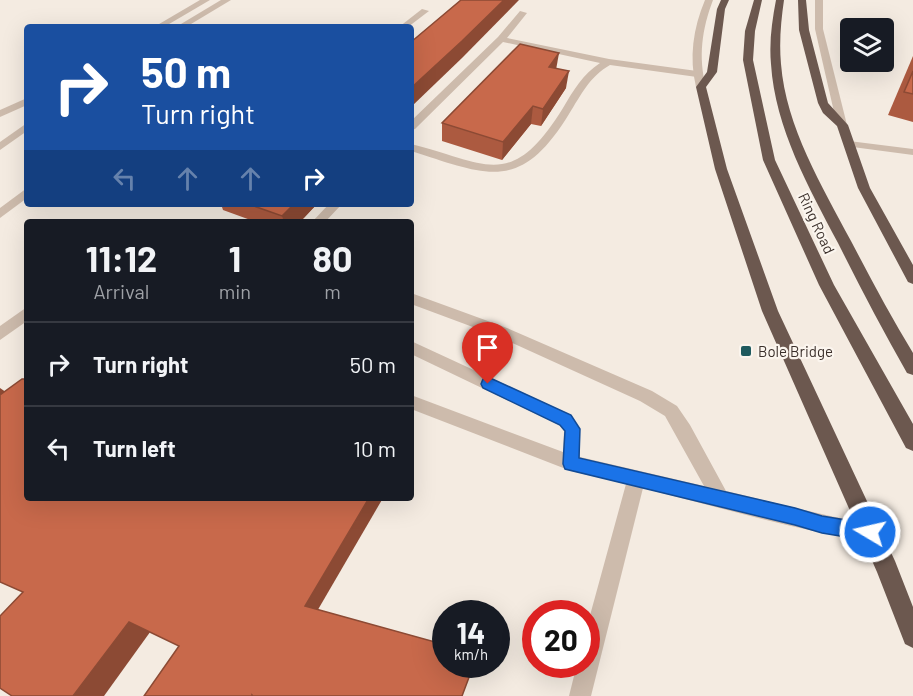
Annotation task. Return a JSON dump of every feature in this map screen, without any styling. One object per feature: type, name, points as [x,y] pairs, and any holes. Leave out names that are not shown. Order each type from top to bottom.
[{"type":"highway","points":[[725,0],[721,9],[712,72],[699,81],[721,169],[770,311],[870,532],[913,636]]},
{"type":"highway","name":"Ring Road","points":[[758,0],[750,31],[749,50],[752,87],[769,160],[827,285],[913,442]]},
{"type":"highway","name":"Ring Road","points":[[780,0],[776,17],[774,48],[780,95],[810,177],[889,329],[913,368]]},
{"type":"highway","points":[[802,0],[804,30],[823,103],[827,111],[842,125],[864,188],[913,278]]},
{"type":"street","points":[[163,24],[206,0]]},
{"type":"street","points":[[185,24],[227,0]]},
{"type":"street","points":[[501,39],[699,81],[698,36],[702,16],[709,0]]},
{"type":"street","points":[[819,0],[819,28],[842,125]]},
{"type":"street","points":[[407,24],[425,11]]},
{"type":"street","points":[[414,124],[501,39],[523,13]]},
{"type":"street","points":[[414,148],[484,169],[512,165],[540,147],[558,126],[587,76],[609,62]]},
{"type":"street","points":[[0,114],[24,102]]},
{"type":"street","points":[[0,147],[24,128]]},
{"type":"street","points":[[850,147],[913,152]]},
{"type":"street","points":[[850,147],[913,160]]},
{"type":"street","points":[[0,214],[24,194]]},
{"type":"street","points":[[321,219],[333,207]]},
{"type":"street","points":[[414,299],[502,332],[646,396],[671,411],[684,430],[721,499]]},
{"type":"street","points":[[0,334],[24,315]]},
{"type":"street","points":[[414,348],[565,420],[572,429],[571,464]]},
{"type":"street","points":[[414,403],[571,464],[795,516],[822,525],[870,532]]},
{"type":"street","points":[[580,696],[636,479]]},
{"type":"building","points":[[461,0],[504,0],[414,85],[414,39]]},
{"type":"building","points":[[520,44],[559,53],[549,67],[569,71],[543,109],[533,106],[503,142],[442,123]]},
{"type":"building","points":[[913,71],[913,94],[904,92]]},
{"type":"building","points":[[256,207],[291,207],[282,216]]},
{"type":"building","points":[[24,379],[24,501],[367,501],[305,606],[432,641],[432,678],[469,678],[462,696],[144,696],[179,646],[129,622],[73,696],[12,696],[0,688],[0,616],[23,592],[0,582],[0,395]]},
{"type":"place","name":"Bole Bridge","points":[[746,351]]},
{"type":"route","points":[[488,384],[565,420],[572,429],[571,464],[795,516],[822,525],[870,532]]}]
